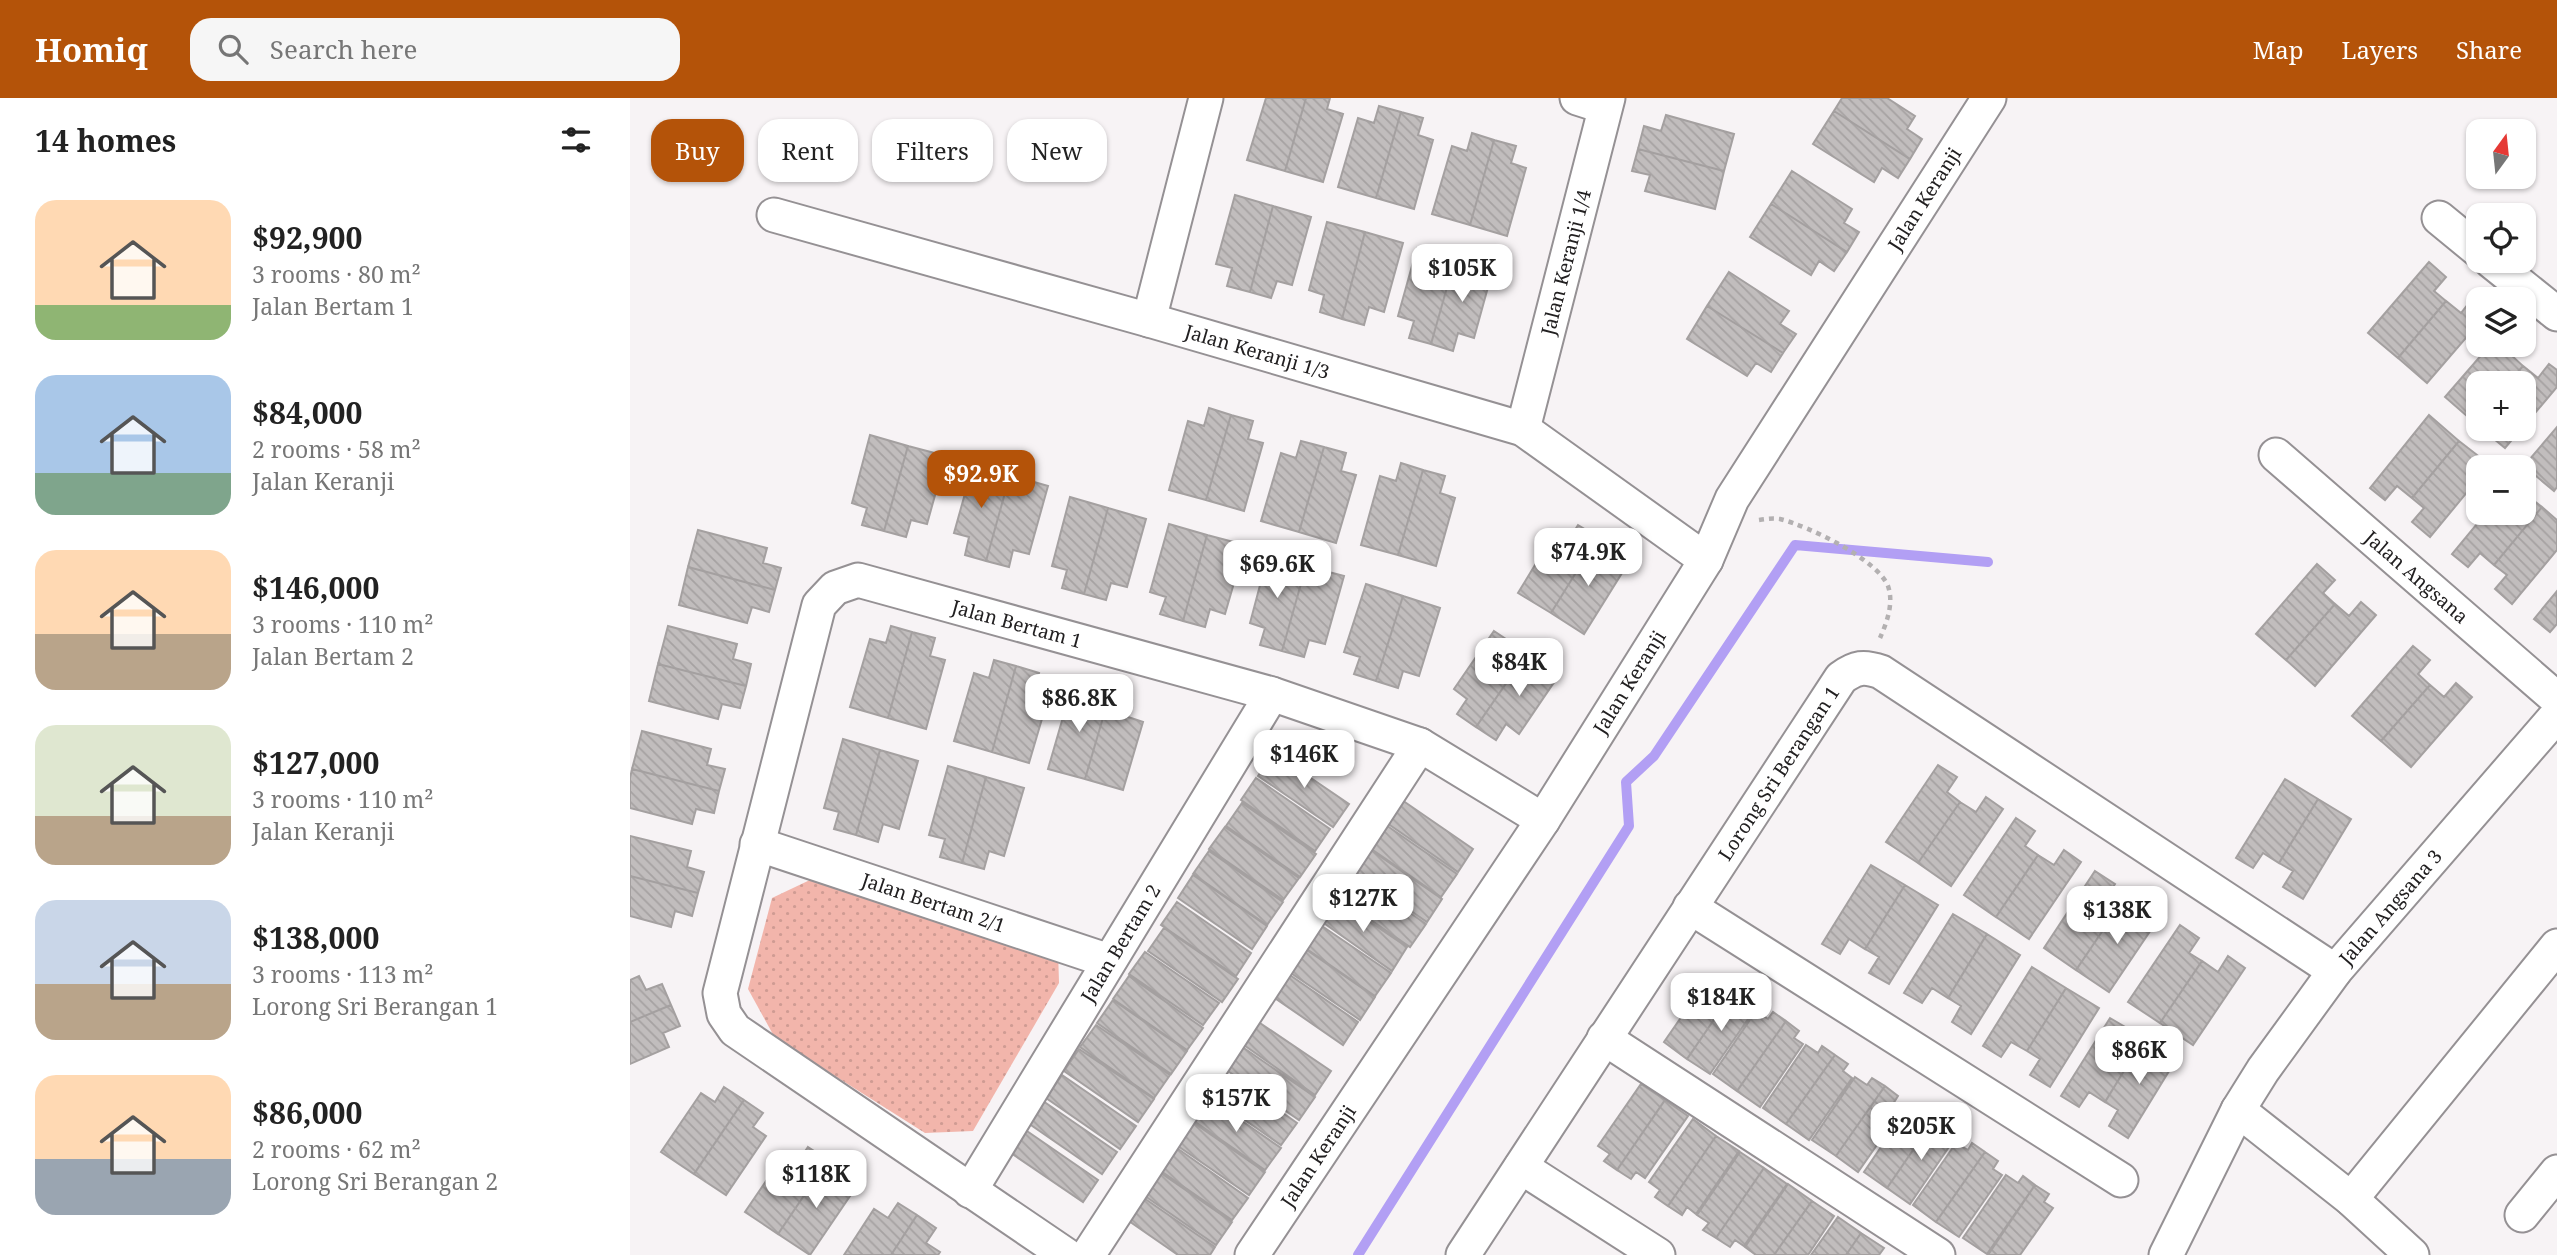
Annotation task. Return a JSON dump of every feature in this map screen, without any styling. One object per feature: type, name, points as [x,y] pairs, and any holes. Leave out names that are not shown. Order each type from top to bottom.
[{"type":"street","points":[[1149,320],[1206,98]]},
{"type":"street","name":"Jalan Keranji","points":[[1252,1255],[1543,820],[1712,549],[1732,499],[1989,98]]},
{"type":"street","name":"Jalan Keranji 1/4","points":[[1523,429],[1597,101]]},
{"type":"street","name":"Jalan Keranji 1/3","points":[[774,215],[1523,429],[1712,549]]},
{"type":"street","points":[[2439,218],[2466,240]]},
{"type":"street","points":[[2506,273],[2557,314]]},
{"type":"street","name":"Jalan Angsana","points":[[2276,455],[2557,699]]},
{"type":"street","name":"Jalan Bertam 1","points":[[757,844],[819,605],[835,588],[858,580],[1272,694],[1420,746],[1543,820]]},
{"type":"street","points":[[1867,667],[1893,679],[2335,971]]},
{"type":"street","name":"Lorong Sri Berangan 1","points":[[1463,1255],[1841,678],[1854,668],[1867,667]]},
{"type":"street","name":"Jalan Bertam 2","points":[[970,1191],[1272,694]]},
{"type":"street","name":"Jalan Angsana 3","points":[[2166,1255],[2238,1110],[2263,1070],[2335,971],[2557,715]]},
{"type":"street","points":[[1088,1255],[1420,746]]},
{"type":"street","points":[[757,844],[720,993],[724,1013],[735,1030],[1066,1255]]},
{"type":"street","name":"Jalan Bertam 2/1","points":[[757,844],[1109,961]]},
{"type":"street","points":[[1690,907],[2121,1180]]},
{"type":"street","points":[[2351,1199],[2557,946]]},
{"type":"street","points":[[1604,1038],[1938,1255]]},
{"type":"street","points":[[2238,1110],[2351,1199],[2412,1255]]},
{"type":"street","points":[[1521,1167],[1658,1255]]},
{"type":"street","points":[[2522,1215],[2557,1172]]},
{"type":"path","points":[[1712,549],[1759,520],[1777,518],[1838,545],[1877,570],[1888,587],[1890,607],[1885,629],[1867,667]]},
{"type":"shaded area","points":[[812,879],[1058,950],[1059,983],[973,1131],[925,1133],[775,1038],[748,989],[772,898]]},
{"type":"building","points":[[1266,98],[1306,98],[1285,171],[1247,160]]},
{"type":"building","points":[[1306,98],[1330,98],[1327,109],[1343,114],[1323,182],[1285,171]]},
{"type":"building","points":[[1842,98],[1887,98],[1915,116],[1907,129],[1922,139],[1910,159],[1834,111]]},
{"type":"building","points":[[1379,106],[1401,112],[1376,198],[1338,187],[1358,118],[1374,123]]},
{"type":"building","points":[[1834,111],[1910,159],[1898,178],[1882,168],[1874,182],[1813,144]]},
{"type":"building","points":[[1401,112],[1423,118],[1418,135],[1433,140],[1414,209],[1376,198]]},
{"type":"building","points":[[1666,115],[1734,134],[1724,171],[1638,149],[1644,126],[1661,131]]},
{"type":"building","points":[[1472,133],[1494,140],[1470,225],[1432,214],[1452,146],[1467,151]]},
{"type":"building","points":[[1494,140],[1516,146],[1511,163],[1526,168],[1507,236],[1470,225]]},
{"type":"building","points":[[1638,149],[1724,171],[1715,209],[1645,191],[1650,175],[1632,171]]},
{"type":"building","points":[[1792,171],[1852,209],[1844,223],[1859,232],[1847,252],[1771,204]]},
{"type":"building","points":[[1235,195],[1273,206],[1250,292],[1227,286],[1232,268],[1216,264]]},
{"type":"building","points":[[1771,204],[1847,252],[1834,271],[1819,261],[1811,275],[1750,237]]},
{"type":"building","points":[[1273,206],[1311,217],[1292,285],[1277,281],[1271,298],[1250,292]]},
{"type":"building","points":[[1327,222],[1365,232],[1342,319],[1320,312],[1324,295],[1309,290]]},
{"type":"building","points":[[1365,232],[1403,243],[1384,312],[1369,307],[1364,325],[1342,319]]},
{"type":"building","points":[[1417,248],[1455,259],[1431,344],[1409,338],[1414,321],[1398,316]]},
{"type":"building","points":[[1455,259],[1493,269],[1474,338],[1458,333],[1453,351],[1431,344]]},
{"type":"building","points":[[2429,262],[2446,277],[2434,291],[2446,301],[2398,358],[2368,333]]},
{"type":"building","points":[[1729,272],[1789,311],[1780,324],[1796,334],[1783,353],[1707,306]]},
{"type":"building","points":[[2446,301],[2461,313],[2466,307],[2466,338],[2427,383],[2398,358]]},
{"type":"building","points":[[1707,306],[1783,353],[1771,372],[1756,363],[1747,376],[1687,339]]},
{"type":"building","points":[[2480,357],[2513,357],[2523,366],[2519,371],[2468,371]]},
{"type":"building","points":[[2549,364],[2557,370],[2557,387],[2536,412],[2536,376],[2538,378]]},
{"type":"building","points":[[2466,373],[2466,415],[2445,397]]},
{"type":"building","points":[[1209,408],[1231,415],[1206,500],[1169,490],[1188,421],[1204,426]]},
{"type":"building","points":[[1231,415],[1253,421],[1248,439],[1263,443],[1244,511],[1206,500]]},
{"type":"building","points":[[2429,415],[2459,441],[2412,498],[2397,486],[2385,500],[2370,488]]},
{"type":"building","points":[[2557,427],[2557,487],[2554,491],[2536,476],[2536,455],[2533,455]]},
{"type":"building","points":[[870,435],[908,446],[884,531],[862,525],[867,508],[852,503]]},
{"type":"building","points":[[1301,441],[1324,447],[1299,532],[1261,521],[1281,453],[1296,458]]},
{"type":"building","points":[[2459,441],[2477,455],[2466,455],[2466,494],[2430,537],[2412,522],[2424,508],[2412,498]]},
{"type":"building","points":[[2497,441],[2511,441],[2505,448]]},
{"type":"building","points":[[908,446],[946,456],[927,524],[911,520],[906,537],[884,531]]},
{"type":"building","points":[[1324,447],[1346,453],[1341,471],[1356,475],[1336,543],[1299,532]]},
{"type":"building","points":[[1401,463],[1423,470],[1398,555],[1361,545],[1380,476],[1396,481]]},
{"type":"building","points":[[973,465],[1010,475],[986,561],[965,555],[969,537],[954,533]]},
{"type":"building","points":[[1423,470],[1445,476],[1440,493],[1455,498],[1436,566],[1398,555]]},
{"type":"building","points":[[1010,475],[1048,486],[1029,554],[1013,550],[1009,567],[986,561]]},
{"type":"building","points":[[1070,497],[1108,508],[1084,594],[1062,588],[1067,570],[1052,566]]},
{"type":"building","points":[[2536,502],[2542,507],[2536,514]]},
{"type":"building","points":[[2542,507],[2557,520],[2557,550],[2512,604],[2495,589],[2507,575],[2494,565],[2527,525],[2536,525],[2536,514]]},
{"type":"building","points":[[1108,508],[1146,519],[1127,587],[1111,583],[1106,600],[1084,594]]},
{"type":"building","points":[[1169,524],[1207,535],[1183,621],[1160,614],[1166,597],[1150,592]]},
{"type":"building","points":[[1578,525],[1598,537],[1551,613],[1518,593],[1555,532],[1568,541]]},
{"type":"building","points":[[2476,525],[2527,525],[2494,565],[2480,553],[2468,567],[2452,554]]},
{"type":"building","points":[[698,530],[767,548],[763,563],[781,568],[775,590],[688,567]]},
{"type":"building","points":[[1207,535],[1245,545],[1225,614],[1210,609],[1205,627],[1183,621]]},
{"type":"building","points":[[1598,537],[1617,549],[1608,565],[1622,573],[1584,634],[1551,613]]},
{"type":"building","points":[[1268,555],[1306,566],[1282,651],[1260,645],[1265,628],[1250,623]]},
{"type":"building","points":[[2317,564],[2335,580],[2323,593],[2335,604],[2286,660],[2256,634]]},
{"type":"building","points":[[1306,566],[1344,576],[1325,644],[1309,640],[1304,657],[1282,651]]},
{"type":"building","points":[[688,567],[775,590],[769,612],[752,607],[747,623],[679,605]]},
{"type":"building","points":[[1366,584],[1403,596],[1376,681],[1354,674],[1360,657],[1344,652]]},
{"type":"building","points":[[2557,591],[2557,624],[2550,632],[2534,619]]},
{"type":"building","points":[[1403,596],[1440,608],[1419,676],[1403,671],[1398,688],[1376,681]]},
{"type":"building","points":[[2361,602],[2376,615],[2315,686],[2286,660],[2335,604],[2349,616]]},
{"type":"building","points":[[668,626],[737,644],[733,659],[751,664],[746,686],[658,664]]},
{"type":"building","points":[[891,626],[912,632],[888,718],[850,707],[870,639],[886,643]]},
{"type":"building","points":[[1494,631],[1527,653],[1476,727],[1457,714],[1467,699],[1454,689]]},
{"type":"building","points":[[912,632],[935,638],[930,656],[945,660],[926,729],[888,718]]},
{"type":"building","points":[[2413,646],[2430,660],[2418,674],[2430,685],[2381,741],[2352,716]]},
{"type":"building","points":[[1527,653],[1559,675],[1519,734],[1506,724],[1496,740],[1476,727]]},
{"type":"building","points":[[994,660],[1016,666],[992,752],[954,741],[974,673],[989,678]]},
{"type":"building","points":[[658,664],[746,686],[740,708],[722,704],[718,719],[649,701]]},
{"type":"building","points":[[1016,666],[1039,673],[1033,690],[1049,695],[1029,763],[992,752]]},
{"type":"building","points":[[2456,683],[2472,697],[2411,767],[2381,741],[2430,685],[2444,697]]},
{"type":"building","points":[[1088,687],[1110,694],[1085,779],[1048,769],[1068,700],[1083,705]]},
{"type":"building","points":[[1110,694],[1132,700],[1128,717],[1143,722],[1123,790],[1085,779]]},
{"type":"building","points":[[642,731],[711,749],[707,765],[725,769],[719,791],[632,769]]},
{"type":"building","points":[[843,739],[880,750],[856,835],[834,829],[839,812],[824,808]]},
{"type":"building","points":[[880,750],[918,761],[899,829],[883,824],[878,842],[856,835]]},
{"type":"building","points":[[1274,753],[1349,804],[1333,827],[1258,776]]},
{"type":"building","points":[[1938,765],[1957,777],[1947,792],[1960,802],[1918,863],[1886,842]]},
{"type":"building","points":[[948,766],[986,777],[962,863],[940,857],[945,839],[929,835]]},
{"type":"building","points":[[632,769],[719,791],[714,813],[696,809],[692,824],[630,808]]},
{"type":"building","points":[[986,777],[1024,788],[1004,856],[989,851],[984,869],[962,863]]},
{"type":"building","points":[[1256,778],[1330,829],[1315,851],[1241,800]]},
{"type":"building","points":[[2285,779],[2318,799],[2279,863],[2263,853],[2253,868],[2236,858]]},
{"type":"building","points":[[1986,797],[2003,809],[1951,886],[1918,863],[1960,802],[1976,812]]},
{"type":"building","points":[[1399,798],[1473,849],[1458,872],[1384,821]]},
{"type":"building","points":[[2318,799],[2351,819],[2303,899],[2283,887],[2293,871],[2279,863]]},
{"type":"building","points":[[1242,803],[1316,854],[1300,877],[1226,826]]},
{"type":"building","points":[[2016,818],[2035,831],[2025,846],[2038,855],[1996,917],[1964,895]]},
{"type":"building","points":[[1383,823],[1457,874],[1441,897],[1367,846]]},
{"type":"building","points":[[1225,827],[1299,878],[1283,900],[1209,849]]},
{"type":"building","points":[[630,836],[691,851],[687,867],[704,872],[698,893],[630,876]]},
{"type":"building","points":[[1368,848],[1442,899],[1427,922],[1353,871]]},
{"type":"building","points":[[2064,850],[2081,862],[2029,939],[1996,917],[2038,855],[2054,865]]},
{"type":"building","points":[[1209,851],[1283,902],[1267,925],[1193,874]]},
{"type":"building","points":[[1871,865],[1905,885],[1865,949],[1849,939],[1840,954],[1822,944]]},
{"type":"building","points":[[2095,871],[2115,884],[2105,899],[2118,908],[2076,970],[2044,948]]},
{"type":"building","points":[[1352,873],[1426,924],[1410,947],[1336,896]]},
{"type":"building","points":[[1193,875],[1267,926],[1252,949],[1178,898]]},
{"type":"building","points":[[630,876],[698,893],[692,916],[675,911],[671,927],[630,916]]},
{"type":"building","points":[[1905,885],[1938,905],[1889,984],[1869,973],[1879,957],[1865,949]]},
{"type":"building","points":[[1333,897],[1407,947],[1392,971],[1318,919]]},
{"type":"building","points":[[1177,902],[1251,953],[1236,976],[1161,925]]},
{"type":"building","points":[[2144,903],[2161,915],[2109,992],[2076,970],[2118,908],[2134,918]]},
{"type":"building","points":[[1953,914],[1987,934],[1948,998],[1932,988],[1922,1003],[1904,993]]},
{"type":"building","points":[[1316,922],[1391,973],[1375,996],[1301,945]]},
{"type":"building","points":[[2180,925],[2199,938],[2189,953],[2202,961],[2160,1023],[2128,1002]]},
{"type":"building","points":[[1164,928],[1238,979],[1222,1002],[1148,951]]},
{"type":"building","points":[[1987,934],[2020,955],[1971,1034],[1952,1022],[1961,1006],[1948,998]]},
{"type":"building","points":[[1301,946],[1375,997],[1360,1020],[1285,969]]},
{"type":"building","points":[[1145,952],[1219,1003],[1203,1025],[1129,974]]},
{"type":"building","points":[[2228,956],[2245,968],[2193,1045],[2160,1023],[2202,961],[2218,972]]},
{"type":"building","points":[[2032,967],[2066,988],[2027,1051],[2011,1042],[2001,1057],[1983,1046]]},
{"type":"building","points":[[1284,971],[1358,1022],[1343,1045],[1269,994]]},
{"type":"building","points":[[639,976],[646,990],[662,984],[671,1005],[630,1022],[630,980]]},
{"type":"building","points":[[1129,976],[1203,1028],[1187,1050],[1113,999]]},
{"type":"building","points":[[1707,980],[1719,987],[1723,980],[1735,989],[1687,1059],[1664,1042]]},
{"type":"building","points":[[2066,988],[2099,1008],[2050,1087],[2030,1075],[2040,1059],[2027,1051]]},
{"type":"building","points":[[1735,989],[1749,998],[1744,1006],[1753,1012],[1710,1074],[1687,1059]]},
{"type":"building","points":[[1113,1000],[1187,1051],[1171,1074],[1097,1023]]},
{"type":"building","points":[[671,1005],[680,1026],[663,1033],[669,1047],[630,1064],[630,1022]]},
{"type":"building","points":[[1756,1011],[1768,1019],[1773,1012],[1786,1021],[1737,1091],[1713,1074]]},
{"type":"building","points":[[2110,1018],[2144,1038],[2105,1102],[2089,1092],[2079,1107],[2061,1096]]},
{"type":"building","points":[[1257,1021],[1331,1071],[1315,1095],[1241,1043]]},
{"type":"building","points":[[1786,1021],[1799,1031],[1794,1038],[1803,1044],[1760,1107],[1737,1091]]},
{"type":"building","points":[[1096,1025],[1170,1075],[1154,1098],[1080,1047]]},
{"type":"building","points":[[2144,1038],[2177,1058],[2128,1138],[2109,1126],[2118,1110],[2105,1102]]},
{"type":"building","points":[[1806,1045],[1818,1053],[1822,1046],[1835,1055],[1786,1124],[1763,1108]]},
{"type":"building","points":[[1241,1046],[1315,1097],[1299,1120],[1225,1069]]},
{"type":"building","points":[[1079,1049],[1154,1099],[1138,1122],[1064,1071]]},
{"type":"building","points":[[1835,1055],[1848,1064],[1843,1071],[1852,1078],[1809,1140],[1786,1124]]},
{"type":"building","points":[[1223,1071],[1297,1123],[1281,1145],[1207,1094]]},
{"type":"building","points":[[1062,1075],[1136,1126],[1120,1149],[1046,1098]]},
{"type":"building","points":[[1855,1077],[1867,1085],[1872,1078],[1885,1086],[1836,1156],[1812,1140]]},
{"type":"building","points":[[1641,1084],[1665,1100],[1617,1170],[1604,1161],[1610,1154],[1598,1146]]},
{"type":"building","points":[[1885,1086],[1898,1096],[1893,1104],[1902,1109],[1858,1172],[1836,1156]]},
{"type":"building","points":[[724,1087],[744,1100],[694,1174],[661,1152],[701,1093],[715,1102]]},
{"type":"building","points":[[1207,1097],[1281,1148],[1265,1170],[1191,1119]]},
{"type":"building","points":[[744,1100],[763,1113],[753,1127],[766,1136],[726,1195],[694,1174]]},
{"type":"building","points":[[1665,1100],[1688,1116],[1645,1178],[1636,1172],[1631,1179],[1617,1170]]},
{"type":"building","points":[[1043,1101],[1117,1152],[1102,1174],[1028,1123]]},
{"type":"building","points":[[1907,1109],[1918,1117],[1923,1110],[1935,1118],[1887,1188],[1864,1172]]},
{"type":"building","points":[[1935,1118],[1949,1128],[1944,1135],[1953,1141],[1910,1204],[1887,1188]]},
{"type":"building","points":[[1693,1119],[1716,1136],[1668,1206],[1655,1197],[1660,1190],[1649,1182]]},
{"type":"building","points":[[1191,1121],[1265,1172],[1249,1195],[1175,1144]]},
{"type":"building","points":[[1024,1129],[1098,1180],[1083,1202],[1008,1151]]},
{"type":"building","points":[[1716,1136],[1739,1151],[1696,1214],[1687,1207],[1682,1215],[1668,1206]]},
{"type":"building","points":[[1956,1143],[1968,1150],[1972,1143],[1985,1152],[1936,1222],[1913,1205]]},
{"type":"building","points":[[1174,1146],[1248,1198],[1232,1220],[1158,1169]]},
{"type":"building","points":[[808,1147],[828,1160],[778,1234],[745,1212],[785,1153],[798,1162]]},
{"type":"building","points":[[1740,1152],[1764,1168],[1716,1238],[1703,1230],[1709,1223],[1697,1215]]},
{"type":"building","points":[[1985,1152],[1998,1161],[1993,1169],[2002,1175],[1959,1237],[1936,1222]]},
{"type":"building","points":[[828,1160],[847,1172],[836,1188],[850,1196],[810,1255],[778,1234]]},
{"type":"building","points":[[1764,1168],[1787,1184],[1744,1246],[1735,1240],[1730,1247],[1716,1238]]},
{"type":"building","points":[[1158,1171],[1232,1222],[1216,1245],[1142,1194]]},
{"type":"building","points":[[2006,1175],[2018,1183],[2023,1176],[2035,1185],[1987,1254],[1963,1238]]},
{"type":"building","points":[[1788,1184],[1812,1201],[1774,1255],[1756,1255],[1745,1247]]},
{"type":"building","points":[[2035,1185],[2049,1194],[2044,1202],[2053,1208],[2020,1255],[1988,1255]]},
{"type":"building","points":[[1141,1196],[1215,1247],[1210,1255],[1178,1255],[1126,1219]]},
{"type":"building","points":[[1812,1201],[1834,1216],[1808,1255],[1774,1255]]},
{"type":"building","points":[[898,1203],[917,1215],[891,1255],[844,1255],[874,1209],[888,1218]]},
{"type":"building","points":[[917,1215],[936,1228],[926,1243],[940,1252],[938,1255],[891,1255]]},
{"type":"building","points":[[1838,1217],[1861,1233],[1846,1255],[1811,1255]]},
{"type":"building","points":[[1861,1233],[1884,1248],[1879,1255],[1846,1255]]},
{"type":"waterway","points":[[1358,1255],[1629,826],[1626,782],[1654,756],[1795,545],[1988,562]]}]
